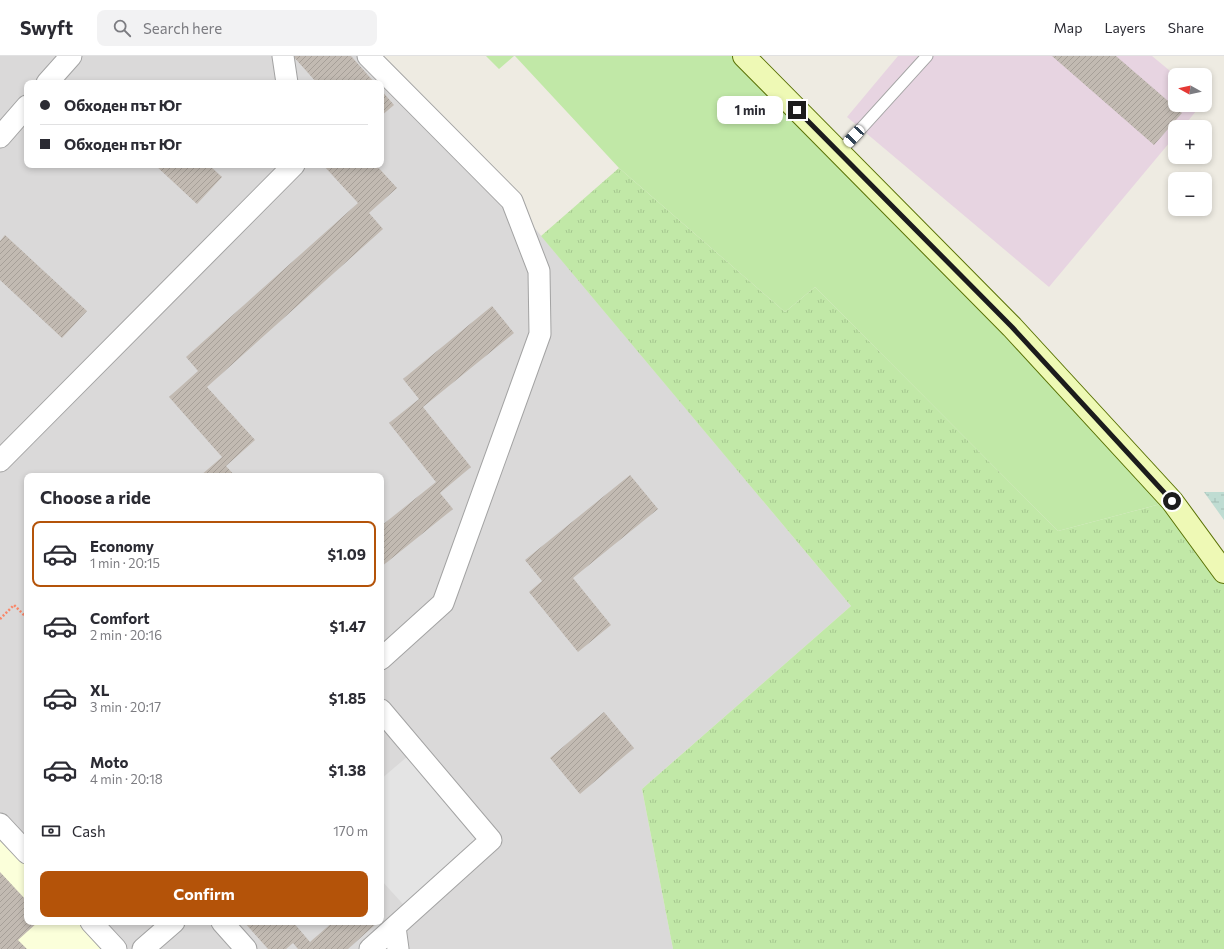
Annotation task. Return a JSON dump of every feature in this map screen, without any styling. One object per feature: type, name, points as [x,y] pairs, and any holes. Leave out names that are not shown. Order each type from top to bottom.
[{"type":"main road","points":[[744,56],[838,153],[1012,327],[1082,402],[1172,501],[1224,572]]},
{"type":"street","points":[[51,80],[71,56]]},
{"type":"street","points":[[283,56],[286,80]]},
{"type":"street","points":[[368,56],[512,202],[540,271],[540,334],[443,603],[384,655]]},
{"type":"street","points":[[0,137],[24,109]]},
{"type":"street","points":[[0,461],[291,168]]},
{"type":"street","points":[[370,949],[491,840],[384,714]]},
{"type":"street","points":[[0,824],[24,850]]},
{"type":"street","points":[[94,925],[116,949]]},
{"type":"street","points":[[143,949],[171,925]]},
{"type":"street","points":[[225,925],[246,949]]},
{"type":"street","points":[[395,927],[398,949]]},
{"type":"lane","points":[[838,153],[927,56]]},
{"type":"path","points":[[0,619],[14,605],[24,615]]},
{"type":"shaded area","points":[[0,56],[368,56],[512,201],[851,606],[642,789],[673,949],[0,949]]},
{"type":"shaded area","points":[[898,56],[1152,56],[1168,69],[1168,112],[1195,112],[1189,120],[1168,120],[1168,144],[1049,287],[847,117]]},
{"type":"shaded area","points":[[415,750],[491,840],[411,913],[384,883],[384,776]]},
{"type":"shaded area","points":[[0,824],[24,850],[24,925],[94,925],[116,949],[0,949]]},
{"type":"green space","points":[[486,56],[514,56],[499,69]]},
{"type":"green space","points":[[515,56],[744,56],[1172,501],[1058,531],[815,287],[785,312],[619,168]]},
{"type":"green space","points":[[619,168],[785,312],[815,287],[1058,531],[1172,501],[1224,572],[1224,949],[673,949],[642,789],[851,606],[541,236]]},
{"type":"green space","points":[[1204,492],[1224,492],[1224,520]]},
{"type":"building","points":[[293,56],[351,56],[372,80],[314,80]]},
{"type":"building","points":[[1052,56],[1116,56],[1168,101],[1168,112],[1182,113],[1176,120],[1168,120],[1168,129],[1154,145]]},
{"type":"building","points":[[384,93],[394,105],[384,113]]},
{"type":"building","points":[[158,168],[212,168],[222,177],[197,204]]},
{"type":"building","points":[[326,168],[379,168],[397,188],[369,213],[383,229],[207,387],[255,440],[226,466],[232,473],[203,473],[222,457],[169,397],[198,371],[186,357],[358,203]]},
{"type":"building","points":[[5,235],[87,311],[62,338],[0,280],[0,241]]},
{"type":"building","points":[[492,306],[514,333],[423,407],[471,467],[440,493],[453,509],[384,565],[384,524],[436,482],[389,423],[419,399],[403,379]]},
{"type":"building","points":[[630,475],[658,509],[573,578],[611,625],[578,652],[529,592],[542,581],[525,560]]},
{"type":"building","points":[[604,712],[634,748],[580,794],[550,758]]},
{"type":"building","points":[[0,872],[24,898],[24,925],[35,925],[18,940],[27,949],[0,949]]},
{"type":"building","points":[[247,925],[296,925],[310,942],[330,925],[375,925],[348,949],[298,949],[293,943],[286,949],[268,949]]},
{"type":"route","points":[[797,110],[1012,327],[1172,501]]}]
